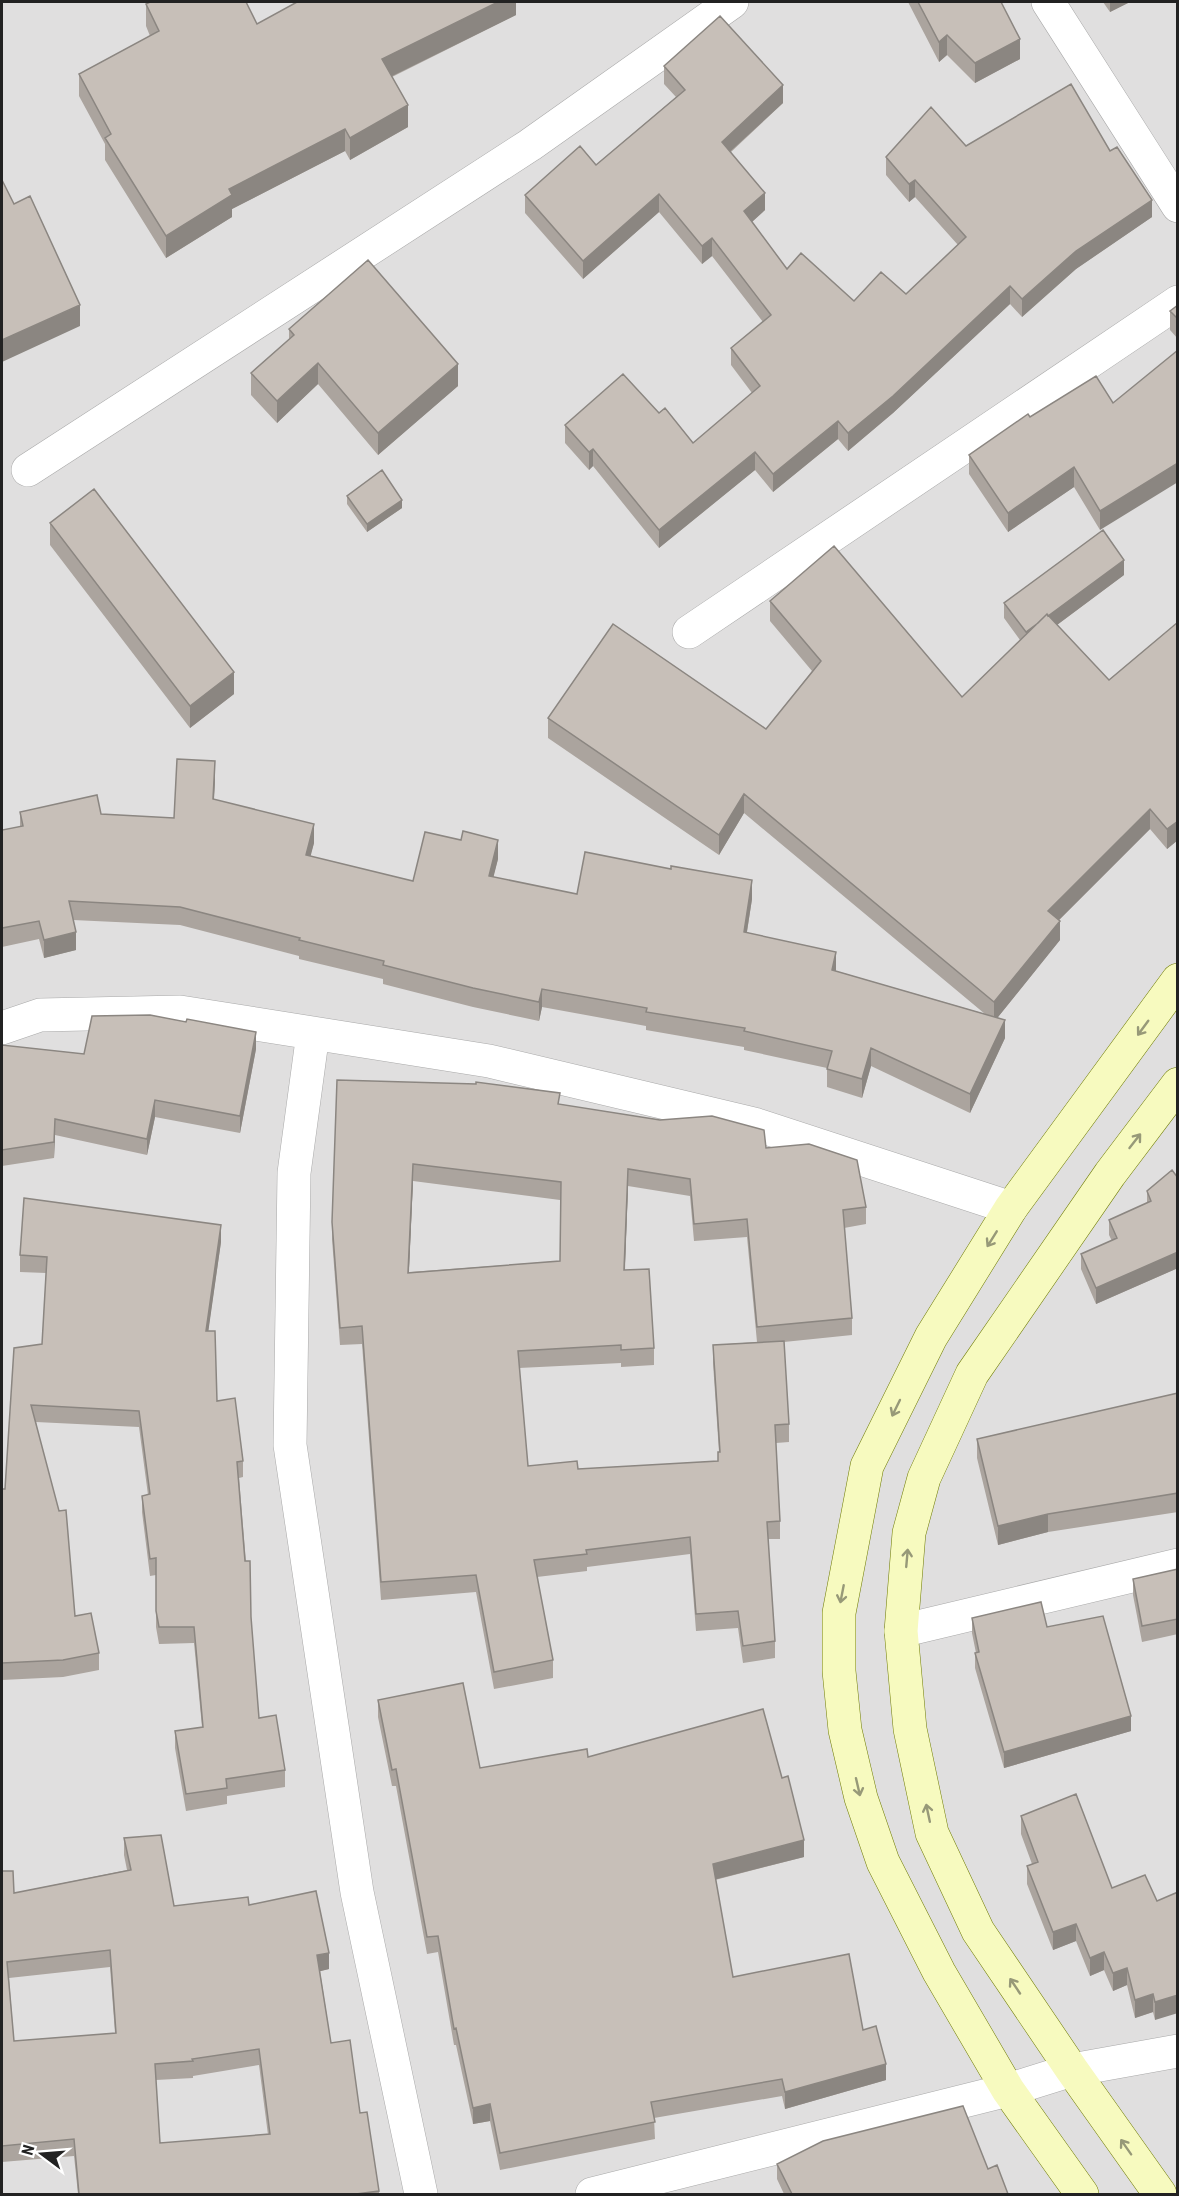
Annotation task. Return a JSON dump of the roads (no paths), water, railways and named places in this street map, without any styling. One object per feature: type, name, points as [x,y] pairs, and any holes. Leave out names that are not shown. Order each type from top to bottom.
[{"type":"main road","points":[[1082,2194],[1008,2090],[939,1972],[883,1862],[861,1798],[845,1730],[839,1671],[839,1613],[867,1466],[931,1337],[1011,1208],[1178,980]]},
{"type":"main road","points":[[1160,2194],[1072,2070],[978,1931],[932,1833],[910,1729],[901,1631],[909,1533],[924,1478],[972,1374],[1110,1174],[1169,1096]]},
{"type":"street","points":[[28,470],[530,145],[732,2]]},
{"type":"street","points":[[1048,2],[1178,206]]},
{"type":"street","points":[[689,632],[1178,302]]},
{"type":"street","points":[[2,1028],[40,1016],[180,1012],[489,1061],[754,1124],[1011,1208]]},
{"type":"street","points":[[314,1034],[294,1173],[290,1445],[357,1892],[421,2194]]},
{"type":"street","points":[[901,1631],[1178,1565]]},
{"type":"street","points":[[592,2194],[1008,2090],[1072,2070],[1178,2051]]}]
